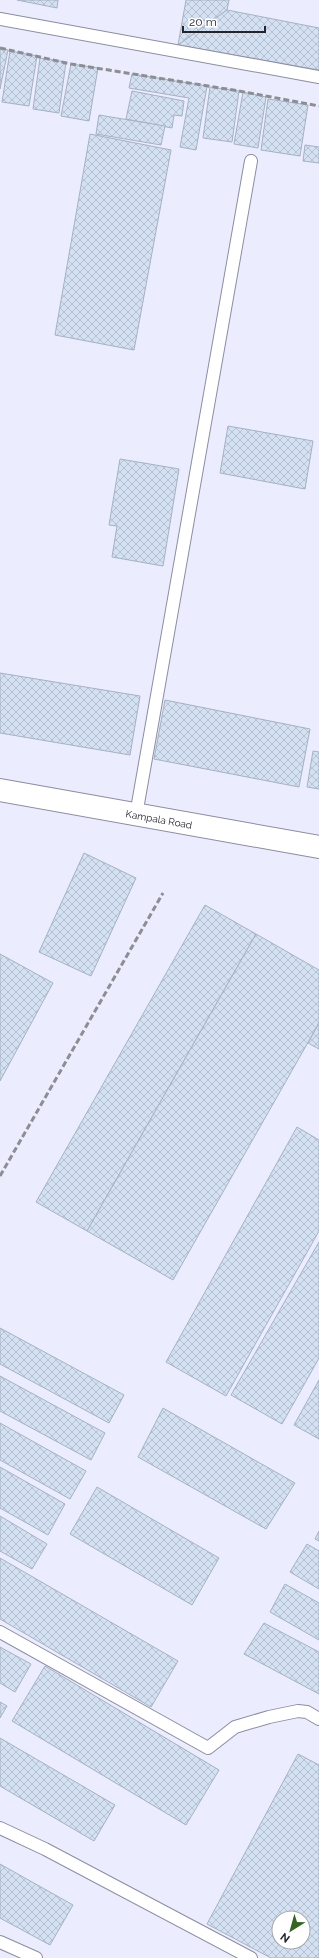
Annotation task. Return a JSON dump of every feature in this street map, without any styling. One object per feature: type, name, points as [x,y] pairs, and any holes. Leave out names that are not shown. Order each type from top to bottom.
[{"type":"street","name":"Kampala Road","points":[[0,790],[319,847]]},
{"type":"lane","points":[[0,19],[319,76]]},
{"type":"lane","points":[[136,814],[251,161]]},
{"type":"lane","points":[[0,1632],[208,1748],[235,1727],[269,1717],[298,1711],[307,1712],[319,1719]]},
{"type":"lane","points":[[0,1828],[45,1849],[251,1958]]},
{"type":"lane","points":[[0,1942],[36,1958]]},
{"type":"shaded area","points":[[0,0],[319,0],[319,1958],[0,1958]]},
{"type":"building","points":[[17,0],[58,0],[57,8]]},
{"type":"building","points":[[186,0],[229,0],[227,10],[178,45]]},
{"type":"building","points":[[227,10],[319,28],[319,70],[178,45]]},
{"type":"building","points":[[0,48],[8,50],[0,89]]},
{"type":"building","points":[[10,51],[37,56],[29,106],[2,102]]},
{"type":"building","points":[[40,58],[66,62],[59,113],[33,109]]},
{"type":"building","points":[[71,64],[98,68],[89,121],[61,116]]},
{"type":"building","points":[[132,74],[207,86],[196,150],[180,147],[189,98],[129,88]]},
{"type":"building","points":[[210,87],[239,91],[232,142],[203,138]]},
{"type":"building","points":[[132,91],[184,101],[182,116],[174,115],[172,128],[126,119]]},
{"type":"building","points":[[243,92],[266,97],[258,148],[234,144]]},
{"type":"building","points":[[268,99],[308,105],[300,156],[261,150]]},
{"type":"building","points":[[99,115],[165,126],[161,145],[96,134]]},
{"type":"building","points":[[90,134],[171,150],[134,350],[55,335]]},
{"type":"building","points":[[305,145],[319,147],[319,163],[303,161]]},
{"type":"building","points":[[228,426],[313,441],[305,489],[220,473]]},
{"type":"building","points":[[120,459],[179,469],[163,566],[112,557],[117,526],[109,525]]},
{"type":"building","points":[[0,673],[140,696],[130,755],[0,733]]},
{"type":"building","points":[[165,700],[310,729],[299,787],[154,759]]},
{"type":"building","points":[[313,751],[319,752],[319,789],[307,787]]},
{"type":"building","points":[[84,853],[136,878],[91,976],[39,952]]},
{"type":"building","points":[[205,905],[256,934],[87,1231],[36,1202]]},
{"type":"building","points":[[256,934],[319,970],[319,1023],[173,1280],[87,1231]]},
{"type":"building","points":[[0,954],[53,983],[0,1081]]},
{"type":"building","points":[[319,1023],[319,1049],[308,1043]]},
{"type":"building","points":[[297,1127],[319,1140],[319,1231],[226,1396],[166,1362]]},
{"type":"building","points":[[319,1242],[319,1358],[282,1424],[231,1395]]},
{"type":"building","points":[[0,1328],[124,1395],[109,1423],[0,1364]]},
{"type":"building","points":[[0,1376],[105,1433],[91,1460],[0,1411]]},
{"type":"building","points":[[319,1380],[319,1439],[294,1425]]},
{"type":"building","points":[[163,1408],[295,1483],[266,1529],[138,1457]]},
{"type":"building","points":[[0,1423],[86,1471],[70,1499],[0,1460]]},
{"type":"building","points":[[0,1467],[65,1504],[48,1535],[0,1508]]},
{"type":"building","points":[[97,1487],[219,1558],[192,1605],[70,1534]]},
{"type":"building","points":[[0,1516],[47,1544],[32,1569],[0,1551]]},
{"type":"building","points":[[319,1531],[319,1541],[315,1539]]},
{"type":"building","points":[[307,1544],[319,1551],[319,1589],[290,1572]]},
{"type":"building","points":[[0,1558],[178,1661],[151,1707],[0,1619]]},
{"type":"building","points":[[285,1584],[319,1603],[319,1640],[270,1612]]},
{"type":"building","points":[[264,1623],[319,1652],[319,1694],[244,1654]]},
{"type":"building","points":[[0,1647],[31,1664],[15,1692],[0,1683]]},
{"type":"building","points":[[45,1666],[219,1770],[186,1825],[12,1721]]},
{"type":"building","points":[[0,1702],[7,1706],[0,1718]]},
{"type":"building","points":[[0,1738],[115,1805],[94,1841],[0,1786]]},
{"type":"building","points":[[298,1754],[319,1765],[319,1958],[271,1958],[207,1924]]},
{"type":"building","points":[[0,1864],[73,1905],[50,1945],[0,1918]]},
{"type":"railway","points":[[0,48],[71,64],[239,91],[319,106]]},
{"type":"railway","points":[[0,1176],[163,893]]}]
